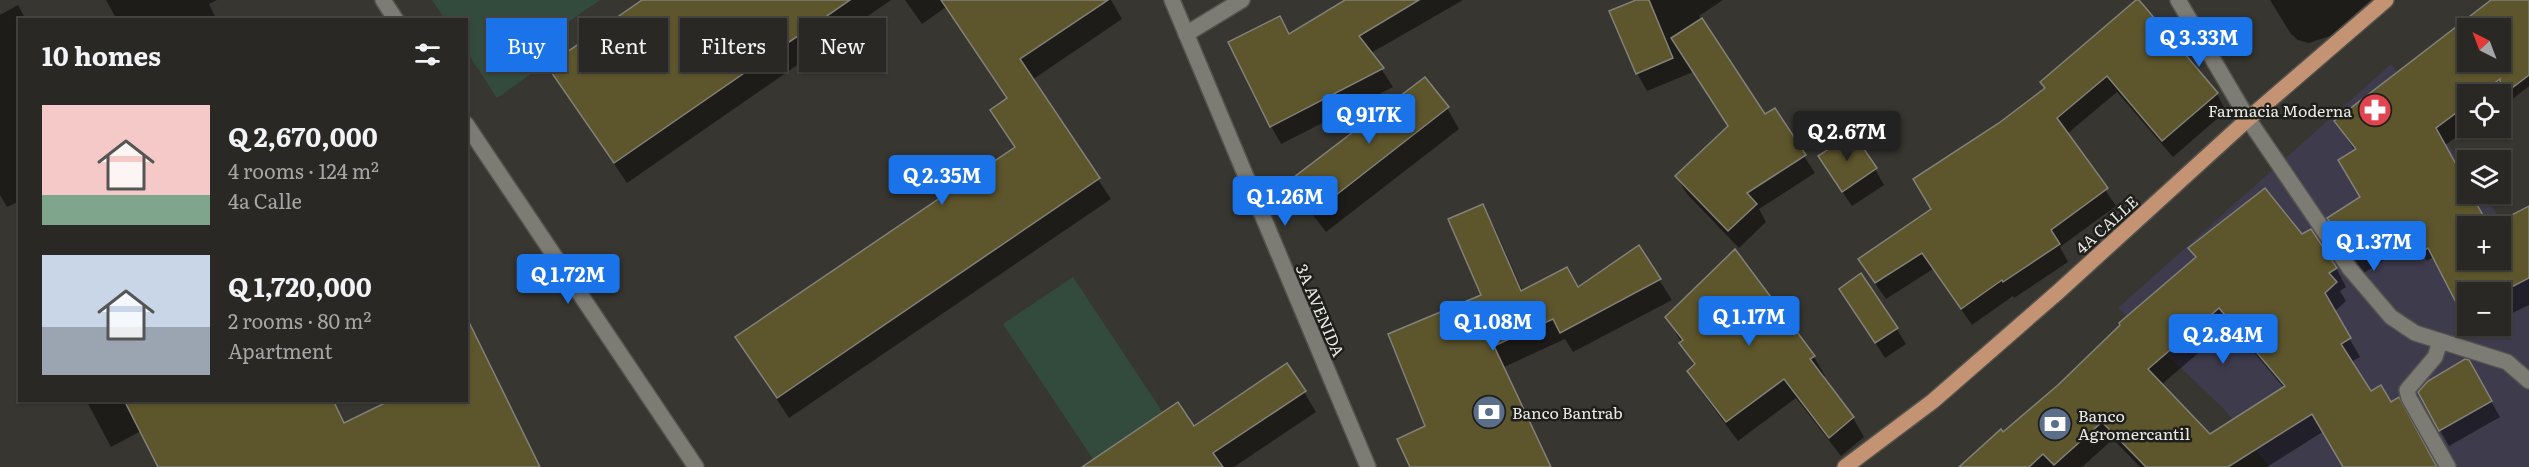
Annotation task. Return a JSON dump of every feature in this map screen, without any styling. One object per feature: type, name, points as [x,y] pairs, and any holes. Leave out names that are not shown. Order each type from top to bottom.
[{"type":"main road","name":"4A CALLE","points":[[1845,467],[1933,401],[2058,292],[2248,119],[2386,0]]},
{"type":"street","points":[[383,0],[395,18]]},
{"type":"street","name":"3A AVENIDA","points":[[1172,0],[1368,467]]},
{"type":"street","points":[[1186,34],[1242,0]]},
{"type":"street","points":[[2178,0],[2248,119],[2350,269],[2391,317],[2415,333],[2507,362],[2529,381]]},
{"type":"street","points":[[468,127],[696,467]]},
{"type":"street","points":[[2440,342],[2435,357],[2407,390],[2409,398],[2448,467]]},
{"type":"shaded area","points":[[2391,64],[2457,158],[2457,204],[2490,204],[2499,216],[2457,216],[2457,270],[2511,270],[2511,226],[2529,218],[2529,467],[2269,467],[2225,410],[2118,308]]},
{"type":"green space","points":[[432,0],[600,0],[567,23],[567,18],[486,18],[486,72],[533,72],[497,98],[468,54],[468,18],[444,18]]},
{"type":"green space","points":[[1073,277],[1163,413],[1093,459],[1003,324]]},
{"type":"building","points":[[642,0],[850,0],[824,18],[799,18],[799,35],[787,44],[787,18],[680,18],[680,72],[746,72],[614,163],[551,72],[567,72],[567,52],[579,44],[579,72],[668,72],[668,18],[616,18]]},
{"type":"building","points":[[941,0],[1108,0],[1020,59],[1100,178],[777,398],[735,337],[1015,147],[990,110],[1007,98]]},
{"type":"building","points":[[1345,0],[1419,0],[1359,36],[1384,68],[1270,127],[1228,42],[1280,16],[1289,34]]},
{"type":"building","points":[[1636,0],[1649,0],[1673,58],[1636,74],[1609,11]]},
{"type":"building","points":[[2136,0],[2139,0],[2218,93],[2162,141],[2107,76],[2057,118],[2108,188],[2051,230],[2060,244],[1961,309],[1922,253],[1875,283],[1858,259],[1931,209],[1913,179],[1999,123],[2045,88],[2040,82]]},
{"type":"building","points":[[2491,0],[2529,0],[2529,75],[2511,89],[2511,84],[2500,84],[2500,79],[2493,84],[2457,84],[2457,112],[2436,128],[2457,166],[2457,204],[2477,204],[2483,216],[2457,216],[2457,270],[2511,270],[2510,216],[2529,206],[2529,278],[2511,287],[2511,282],[2457,282],[2457,304],[2428,248],[2420,253],[2404,223],[2353,257],[2327,218],[2360,197],[2338,160],[2356,149],[2334,121],[2457,26],[2457,72],[2511,72],[2511,18],[2468,18]]},
{"type":"building","points":[[1702,18],[1765,114],[1775,108],[1806,155],[1747,193],[1757,204],[1728,231],[1675,176],[1728,126],[1671,38]]},
{"type":"building","points":[[1425,77],[1449,107],[1313,213],[1289,181]]},
{"type":"building","points":[[1853,133],[1877,168],[1842,192],[1818,156]]},
{"type":"building","points":[[2265,188],[2302,234],[2311,229],[2337,268],[2329,273],[2337,282],[2325,293],[2351,338],[2341,344],[2371,391],[2381,385],[2391,402],[2399,397],[2437,467],[2343,467],[2312,414],[2228,467],[2146,467],[2102,422],[2054,465],[2043,454],[2029,467],[1959,467],[2001,429],[2003,432],[2058,385],[2120,325],[2119,323],[2196,257],[2188,248]],"holes":[[[2219,308],[2285,386],[2210,434],[2148,369]]]},
{"type":"building","points":[[1483,204],[1521,291],[1567,267],[1578,287],[1639,245],[1661,279],[1560,333],[1553,319],[1494,346],[1551,467],[1410,467],[1397,439],[1425,426],[1388,334],[1481,295],[1448,219]]},
{"type":"building","points":[[1735,249],[1815,356],[1810,359],[1854,417],[1829,438],[1784,379],[1726,422],[1687,371],[1695,364],[1679,343],[1683,340],[1665,317]]},
{"type":"building","points":[[1861,273],[1898,328],[1875,343],[1839,289]]},
{"type":"building","points":[[468,320],[540,467],[158,467],[125,402],[334,402],[344,423],[387,402],[468,402]]},
{"type":"building","points":[[2465,359],[2469,360],[2492,401],[2439,431],[2418,392],[2428,381]]},
{"type":"building","points":[[1287,363],[1306,391],[1213,453],[1223,467],[1082,467],[1178,402],[1194,426]]},
{"type":"place","name":"Farmacia Moderna","points":[[2375,110]]},
{"type":"place","name":"Banco Bantrab","points":[[1489,412]]},
{"type":"place","name":"Banco Agromercantil","points":[[2055,424]]}]
